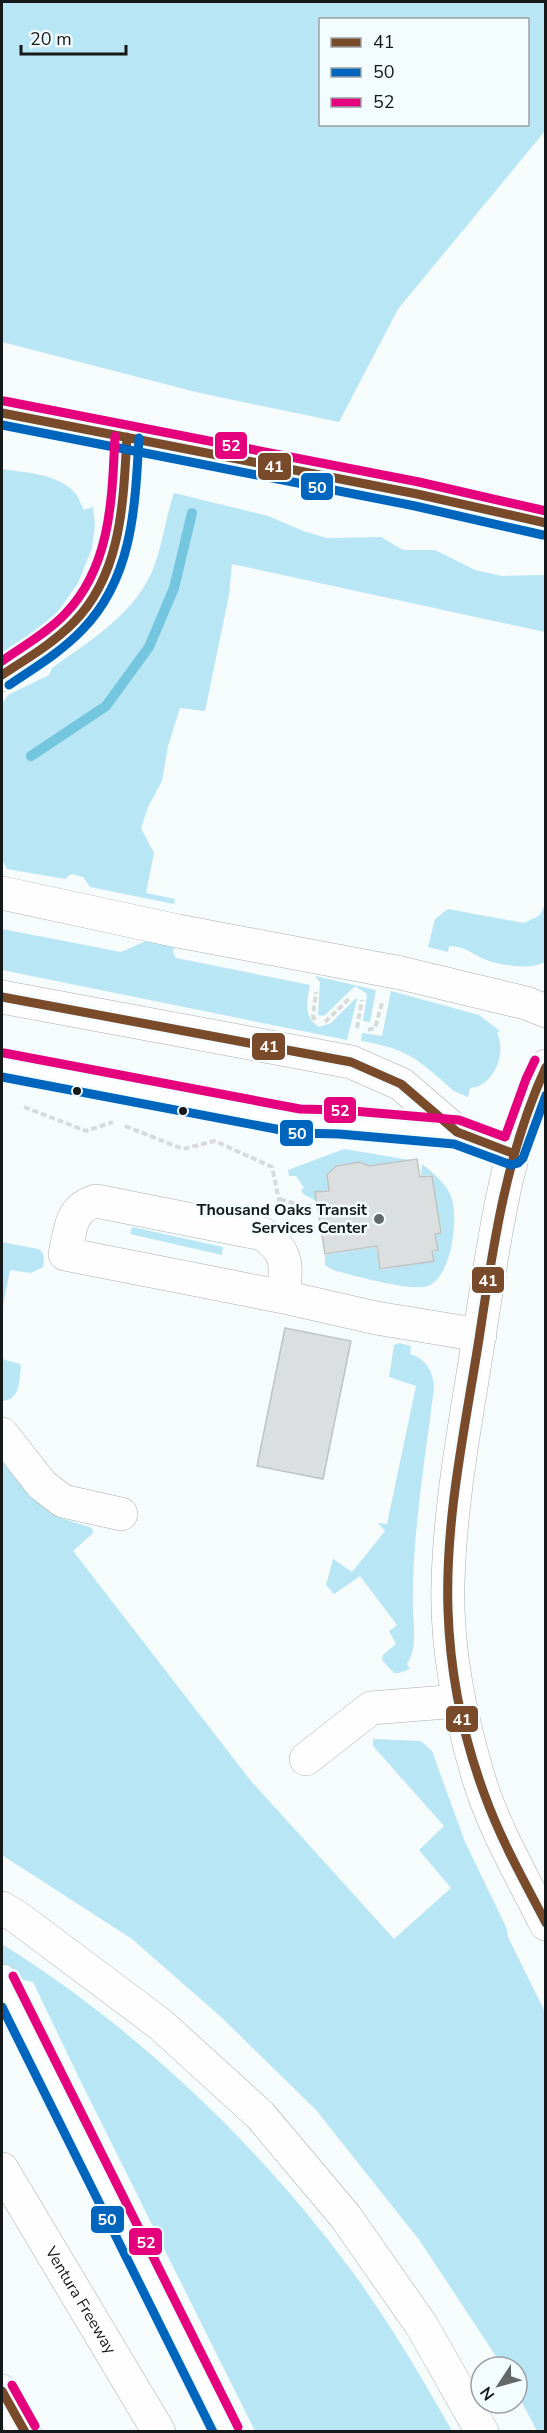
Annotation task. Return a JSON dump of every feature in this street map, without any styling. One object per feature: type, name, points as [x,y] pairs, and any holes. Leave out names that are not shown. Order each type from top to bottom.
[{"type":"main road","points":[[2,412],[417,494],[546,523]]},
{"type":"main road","points":[[2,675],[75,622],[95,595],[110,566],[117,540],[123,502],[127,437]]},
{"type":"main road","points":[[2,893],[401,973],[526,1003],[546,1011]]},
{"type":"main road","points":[[2,997],[351,1062],[401,1084],[458,1132]]},
{"type":"main road","points":[[2,1065],[299,1121],[340,1122],[458,1132],[513,1153]]},
{"type":"main road","points":[[546,1066],[537,1083],[513,1153],[499,1211],[455,1496],[448,1584],[450,1641],[459,1701],[478,1777],[504,1840],[546,1924]]},
{"type":"main road","points":[[284,1297],[285,1258],[278,1245],[263,1234],[96,1201],[85,1204],[75,1212],[65,1254],[284,1297],[376,1318],[480,1335]]},
{"type":"main road","points":[[3,1436],[42,1485],[63,1501],[121,1514]]},
{"type":"main road","points":[[306,1759],[371,1708],[459,1701]]},
{"type":"main road","points":[[2,1908],[160,2024],[260,2115],[345,2216],[416,2317],[482,2432]]},
{"type":"main road","points":[[4,1986],[227,2432]]},
{"type":"main road","name":"Ventura Freeway","points":[[2,2169],[159,2432]]},
{"type":"main road","points":[[2,2391],[25,2432]]},
{"type":"path","points":[[357,1028],[371,1030],[375,1028],[382,1000]]},
{"type":"path","points":[[19,1105],[86,1131],[115,1122],[183,1149],[215,1141],[272,1167],[280,1199],[279,1210]]},
{"type":"path","points":[[280,1199],[305,1207],[317,1204]]},
{"type":"shaded area","points":[[2,2],[545,2],[545,131],[398,309],[339,422],[200,393],[2,342]]},
{"type":"shaded area","points":[[2,469],[41,475],[60,481],[75,493],[84,510],[93,507],[95,525],[92,548],[78,583],[55,616],[2,657]]},
{"type":"shaded area","points":[[174,493],[268,516],[327,538],[381,537],[403,550],[435,550],[475,570],[502,576],[545,575],[545,632],[232,564],[229,595],[205,711],[180,708],[168,746],[162,781],[148,807],[141,828],[154,853],[146,893],[175,899],[174,904],[90,887],[83,877],[71,874],[65,879],[7,869],[2,860],[2,704],[8,695],[49,675],[52,668],[112,624],[137,597],[155,564]]},
{"type":"shaded area","points":[[545,904],[545,962],[531,966],[498,964],[460,947],[449,946],[448,952],[428,947],[435,919],[448,909],[524,923],[540,915]]},
{"type":"shaded area","points":[[2,929],[121,952],[146,941],[175,946],[173,952],[176,958],[310,985],[308,1014],[319,1027],[331,1023],[356,998],[347,1040],[2,970]]},
{"type":"shaded area","points":[[315,976],[376,990],[370,1022],[363,1021],[367,994],[355,986],[326,1014],[318,1015],[320,982]]},
{"type":"shaded area","points":[[391,991],[479,1015],[500,1031],[497,1033],[500,1041],[499,1059],[492,1075],[478,1086],[470,1088],[468,1097],[454,1091],[412,1057],[391,1048],[361,1041],[362,1033],[382,1036]]},
{"type":"shaded area","points":[[344,1149],[410,1160],[370,1166],[359,1162],[336,1165],[327,1174],[329,1190],[315,1192],[316,1201],[303,1194],[301,1190],[304,1188],[296,1176],[289,1176],[288,1170]]},
{"type":"shaded area","points":[[422,1164],[444,1185],[453,1204],[452,1244],[443,1271],[436,1280],[428,1286],[409,1287],[333,1270],[325,1265],[325,1255],[376,1247],[380,1270],[434,1261],[433,1252],[438,1250],[436,1234],[441,1233],[432,1175],[421,1176]]},
{"type":"shaded area","points":[[132,1227],[223,1247],[222,1255],[130,1234]]},
{"type":"shaded area","points":[[2,1242],[38,1249],[42,1252],[44,1259],[43,1267],[31,1273],[10,1270],[2,1311]]},
{"type":"shaded area","points":[[399,1343],[411,1346],[410,1354],[428,1366],[434,1388],[415,1551],[413,1651],[407,1664],[410,1669],[394,1673],[382,1660],[383,1655],[396,1644],[389,1631],[397,1625],[360,1576],[334,1594],[326,1585],[333,1559],[352,1572],[385,1531],[378,1523],[387,1524],[416,1386],[389,1377],[394,1345]]},
{"type":"shaded area","points":[[2,1359],[20,1364],[21,1367],[18,1389],[8,1400],[2,1401]]},
{"type":"shaded area","points":[[2,1461],[26,1490],[58,1517],[92,1528],[93,1533],[73,1551],[251,1781],[394,1939],[451,1888],[419,1850],[444,1826],[373,1746],[373,1739],[421,1741],[432,1751],[465,1842],[545,2012],[545,2431],[537,2431],[529,2415],[529,2355],[495,2355],[420,2241],[316,2110],[220,2016],[132,1939],[2,1855]]},
{"type":"shaded area","points":[[2,1944],[52,1977],[147,2051],[235,2133],[276,2177],[315,2223],[365,2290],[404,2349],[452,2431],[255,2431],[33,1982],[2,1975]]},
{"type":"building","name":"Thousand Oaks Transit Services Center","points":[[417,1159],[420,1177],[432,1176],[441,1233],[435,1234],[438,1250],[432,1251],[434,1261],[380,1269],[377,1246],[325,1254],[315,1192],[329,1191],[327,1175],[336,1166],[360,1162],[369,1166]]},
{"type":"building","points":[[285,1328],[351,1341],[323,1479],[257,1466]]},
{"type":"waterway","points":[[31,756],[106,706],[149,647],[174,588],[192,513]]},
{"type":"transit line","name":"52","points":[[4,401],[419,482],[546,511]]},
{"type":"transit line","name":"41","points":[[2,413],[417,494],[546,523]]},
{"type":"transit line","name":"50","points":[[2,425],[415,506],[543,535]]},
{"type":"transit line","name":"52","points":[[2,661],[58,621],[80,595],[92,575],[100,554],[110,508],[115,436]]},
{"type":"transit line","name":"41","points":[[2,675],[65,631],[89,604],[102,583],[117,536],[124,487],[127,437]]},
{"type":"transit line","name":"50","points":[[9,685],[74,638],[99,610],[112,588],[121,565],[133,515],[139,438]]},
{"type":"transit line","name":"41","points":[[2,997],[351,1062],[401,1084],[457,1132],[512,1153]]},
{"type":"transit line","name":"52","points":[[4,1053],[300,1109],[341,1110],[459,1120],[505,1137],[535,1060]]},
{"type":"transit line","name":"41","points":[[546,1067],[521,1133],[496,1235],[457,1474],[448,1576],[449,1633],[455,1681],[470,1751],[498,1828],[546,1923]]},
{"type":"transit line","name":"50","points":[[2,1077],[297,1133],[339,1134],[454,1144],[511,1165],[523,1158],[546,1095]]},
{"type":"transit line","name":"52","points":[[13,1976],[238,2427]]},
{"type":"transit line","name":"50","points":[[2,2007],[213,2432]]},
{"type":"transit line","name":"52","points":[[12,2385],[35,2426]]},
{"type":"transit line","name":"41","points":[[2,2391],[25,2432]]},
{"type":"place","name":"Thousand Oaks Transit Services Center","points":[[379,1219]]}]
